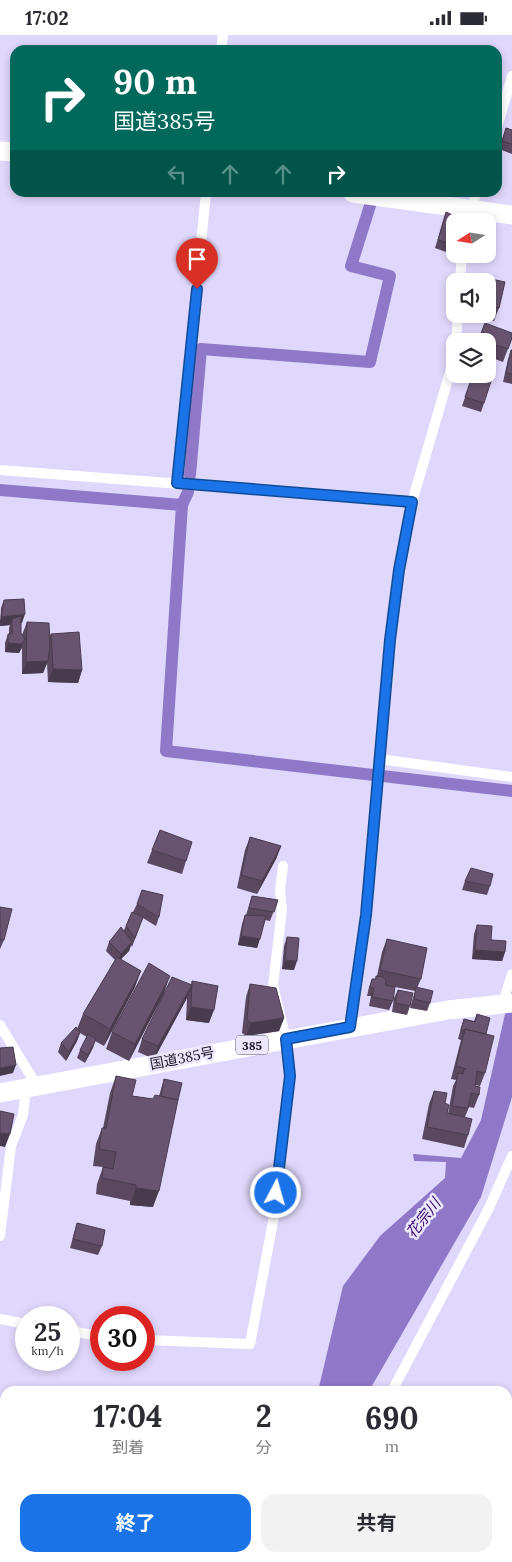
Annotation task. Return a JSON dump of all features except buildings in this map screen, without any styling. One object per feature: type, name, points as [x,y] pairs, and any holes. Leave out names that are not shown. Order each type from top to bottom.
[{"type":"highway","points":[[390,197],[512,215]]},
{"type":"highway","name":"国道385号","points":[[0,1093],[350,1027],[448,1010],[507,1003]]},
{"type":"street","points":[[502,111],[512,76]]},
{"type":"street","points":[[177,483],[206,197]]},
{"type":"street","points":[[350,1027],[366,915],[376,779],[399,570],[412,502],[447,383]]},
{"type":"street","points":[[0,470],[412,502]]},
{"type":"street","points":[[378,762],[512,777]]},
{"type":"street","points":[[155,1340],[250,1344],[275,1211],[285,1136],[283,1123],[290,1076],[286,1039],[273,985],[282,909],[280,890],[283,866]]},
{"type":"street","points":[[507,1003],[512,974]]},
{"type":"street","points":[[0,1025],[31,1087],[11,1146],[0,1236]]},
{"type":"street","points":[[395,1386],[485,1216],[512,1156]]},
{"type":"street","points":[[0,1319],[15,1322]]},
{"type":"water","name":"花宗川","points":[[512,983],[512,1097],[481,1197],[372,1386],[319,1386],[343,1286],[380,1236],[445,1178],[446,1162],[414,1161],[413,1154],[461,1158],[481,1120]]},
{"type":"waterway","points":[[190,475],[201,349],[370,362],[390,276],[351,266],[373,197]]},
{"type":"waterway","points":[[0,490],[182,505],[166,751],[512,791]]},
{"type":"waterway","points":[[182,505],[188,492]]},
{"type":"route","points":[[197,289],[177,483],[412,502],[399,570],[390,640],[376,779],[366,915],[350,1027],[286,1039],[290,1076],[283,1123],[285,1136],[280,1158],[276,1193]]}]
